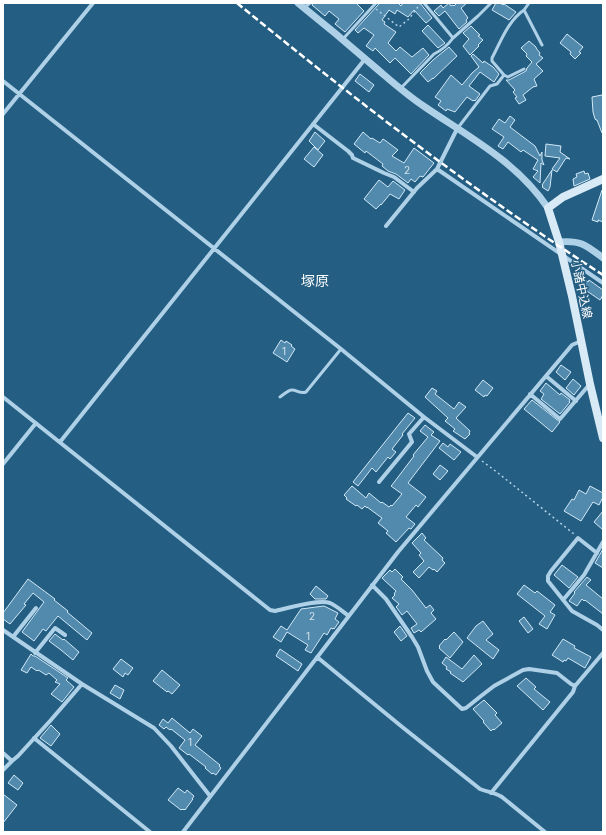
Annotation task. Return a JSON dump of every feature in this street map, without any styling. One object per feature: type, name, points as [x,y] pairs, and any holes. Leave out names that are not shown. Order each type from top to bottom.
[{"type":"main road","points":[[548,208],[563,197],[603,179]]},
{"type":"main road","name":"小諸中込線","points":[[548,208],[559,242],[572,296],[590,384],[602,426],[603,438]]},
{"type":"street","points":[[3,114],[93,3]]},
{"type":"street","points":[[304,5],[342,40],[400,89],[510,166],[530,185],[548,208]]},
{"type":"street","points":[[60,442],[365,59]]},
{"type":"street","points":[[3,81],[477,458]]},
{"type":"street","points":[[313,124],[348,151],[353,158],[384,174],[394,177],[414,192]]},
{"type":"street","points":[[386,226],[414,192],[437,169],[458,129]]},
{"type":"street","points":[[437,169],[603,283]]},
{"type":"street","points":[[559,242],[578,242],[588,246],[603,258]]},
{"type":"street","points":[[183,832],[398,552],[572,345],[581,341]]},
{"type":"street","points":[[546,376],[576,401]]},
{"type":"street","points":[[530,394],[560,419],[590,384]]},
{"type":"street","points":[[3,397],[270,610],[276,611],[314,603],[328,602],[349,616]]},
{"type":"street","points":[[379,482],[412,442],[410,434],[424,416]]},
{"type":"street","points":[[3,464],[36,423]]},
{"type":"street","points":[[597,553],[578,538],[551,571],[548,576],[548,582],[572,611],[603,630]]},
{"type":"street","points":[[563,600],[584,575],[603,542]]},
{"type":"street","points":[[372,585],[386,599],[412,637],[418,647],[427,672],[433,682],[462,709],[466,708],[494,686],[523,670],[529,669],[557,673],[576,686]]},
{"type":"street","points":[[13,637],[36,608]]},
{"type":"street","points":[[35,653],[55,628],[65,635]]},
{"type":"street","points":[[3,630],[82,684],[154,728],[171,746],[210,796]]},
{"type":"street","points":[[491,793],[603,653]]},
{"type":"street","points":[[317,657],[400,726],[480,789],[491,793],[496,793],[545,832]]},
{"type":"street","points":[[3,770],[18,756],[82,684]]},
{"type":"street","points":[[34,738],[150,832]]},
{"type":"street","points":[[3,753],[12,761]]},
{"type":"lane","points":[[342,40],[376,3]]},
{"type":"lane","points":[[424,3],[453,38]]},
{"type":"lane","points":[[400,89],[434,54],[449,43],[491,3]]},
{"type":"lane","points":[[524,69],[508,77],[504,76],[492,61],[492,58],[509,26],[529,3]]},
{"type":"lane","points":[[524,10],[542,45]]},
{"type":"lane","points":[[458,129],[490,86],[497,84],[504,76]]},
{"type":"lane","points":[[280,397],[290,390],[303,393],[306,392],[341,349]]},
{"type":"path","points":[[372,7],[399,27],[409,19],[421,3]]},
{"type":"path","points":[[477,458],[498,473],[578,538]]},
{"type":"building","points":[[313,3],[356,3],[364,11],[345,32],[335,24],[339,19],[329,11],[325,16],[312,5]]},
{"type":"building","points":[[379,3],[398,3],[401,6],[403,3],[420,3],[432,18],[426,23],[414,10],[408,17],[397,10],[395,14],[389,10],[382,20],[385,22],[384,24],[396,32],[388,43],[396,51],[400,47],[412,57],[423,48],[429,55],[411,74],[395,58],[390,63],[375,48],[373,51],[366,46],[374,35],[364,28],[358,33],[355,30]]},
{"type":"building","points":[[449,3],[451,6],[454,6],[457,3],[467,3],[461,8],[468,18],[466,20],[467,22],[459,29],[445,11],[439,16],[434,11],[441,5],[443,8]]},
{"type":"building","points":[[496,3],[504,4],[516,12],[509,20],[492,10]]},
{"type":"building","points":[[428,25],[445,43],[438,48],[422,31]]},
{"type":"building","points":[[471,26],[483,40],[470,55],[463,46],[469,39],[463,33]]},
{"type":"building","points":[[567,34],[583,47],[579,52],[581,53],[575,59],[570,54],[571,52],[560,43]]},
{"type":"building","points":[[529,41],[536,47],[540,53],[539,55],[543,58],[536,64],[543,71],[534,79],[537,86],[533,87],[523,95],[526,100],[519,104],[515,98],[517,97],[513,92],[515,90],[506,80],[509,80],[526,71],[532,62],[521,48]]},
{"type":"building","points":[[449,47],[457,56],[428,82],[420,73]]},
{"type":"building","points":[[473,54],[483,63],[484,61],[493,67],[499,74],[494,82],[480,72],[469,86],[480,94],[475,101],[467,97],[455,112],[447,109],[446,111],[438,105],[441,101],[435,97],[451,75],[462,85],[479,67],[471,56]]},
{"type":"building","points":[[360,74],[374,85],[369,92],[355,81]]},
{"type":"building","points":[[602,95],[603,133],[597,120],[595,119],[592,97]]},
{"type":"building","points":[[510,116],[515,120],[510,127],[535,146],[540,156],[542,152],[542,160],[544,165],[541,163],[540,183],[533,177],[538,171],[533,169],[538,160],[523,150],[521,152],[508,142],[503,149],[498,146],[504,137],[492,129],[499,119],[505,123]]},
{"type":"building","points":[[315,132],[325,141],[318,150],[309,141]]},
{"type":"building","points":[[363,132],[371,139],[372,138],[380,143],[383,139],[398,150],[392,156],[404,163],[414,148],[434,163],[423,177],[420,176],[415,182],[411,179],[408,183],[396,174],[388,171],[382,166],[383,164],[354,144]]},
{"type":"building","points":[[546,144],[561,146],[560,152],[570,159],[566,158],[557,172],[552,169],[560,158],[545,156]]},
{"type":"building","points":[[314,147],[323,155],[314,167],[304,159]]},
{"type":"building","points":[[552,170],[550,187],[548,191],[542,187],[542,185]]},
{"type":"building","points":[[584,171],[585,174],[588,173],[590,179],[574,186],[573,179],[577,177],[576,174]]},
{"type":"building","points":[[379,180],[388,187],[393,181],[405,190],[399,199],[390,194],[376,209],[364,199]]},
{"type":"building","points":[[602,190],[603,222],[598,220],[598,222],[592,220]]},
{"type":"building","points":[[585,280],[588,282],[589,280],[603,290],[603,295],[600,300],[581,287]]},
{"type":"building","points":[[281,340],[285,343],[286,341],[295,349],[287,362],[273,353]]},
{"type":"building","points":[[561,365],[571,372],[565,380],[556,372]]},
{"type":"building","points":[[573,379],[581,386],[574,395],[566,388]]},
{"type":"building","points":[[483,380],[493,388],[487,396],[485,395],[484,397],[475,390]]},
{"type":"building","points":[[546,383],[560,395],[561,393],[570,400],[560,414],[541,399],[544,394],[540,391]]},
{"type":"building","points":[[432,388],[437,391],[435,394],[454,409],[459,402],[466,407],[456,418],[470,431],[470,434],[465,439],[453,431],[455,429],[445,421],[448,418],[425,397]]},
{"type":"building","points":[[532,400],[560,422],[552,432],[524,409]]},
{"type":"building","points":[[408,413],[415,418],[392,449],[396,452],[390,459],[388,457],[376,472],[372,468],[358,486],[353,482]]},
{"type":"building","points":[[425,425],[434,432],[431,435],[440,441],[408,483],[426,497],[418,507],[416,505],[406,517],[415,524],[411,529],[409,528],[396,542],[386,533],[388,531],[378,523],[382,518],[365,506],[362,509],[357,505],[356,506],[346,499],[347,498],[344,495],[352,486],[366,498],[369,493],[381,503],[382,502],[389,507],[391,505],[392,506],[402,494],[391,486],[428,437],[420,431]]},
{"type":"building","points":[[443,443],[448,447],[450,444],[461,452],[454,460],[439,448]]},
{"type":"building","points":[[440,465],[448,471],[440,480],[433,474]]},
{"type":"building","points":[[590,486],[603,493],[603,497],[599,505],[593,502],[581,521],[564,511],[572,499],[574,500],[579,490],[586,494]]},
{"type":"building","points":[[603,511],[603,530],[594,522]]},
{"type":"building","points":[[422,533],[426,538],[424,540],[443,558],[442,560],[445,563],[437,572],[429,567],[419,578],[413,572],[424,561],[419,555],[421,553],[412,543]]},
{"type":"building","points":[[603,549],[603,568],[595,563]]},
{"type":"building","points":[[562,565],[578,577],[569,588],[554,575]]},
{"type":"building","points":[[395,569],[403,577],[401,579],[426,608],[430,605],[434,610],[431,613],[436,619],[421,632],[419,630],[414,633],[411,628],[417,624],[407,611],[402,615],[396,607],[399,604],[392,598],[396,591],[382,578],[390,570],[392,572]]},
{"type":"building","points":[[587,577],[591,580],[586,585],[603,599],[603,614],[585,600],[584,601],[582,599],[577,606],[569,601],[575,593],[574,592]]},
{"type":"building","points":[[28,579],[55,599],[54,600],[68,611],[67,612],[92,633],[87,640],[58,616],[46,631],[43,629],[34,641],[22,632],[44,602],[33,593],[24,604],[26,605],[10,624],[3,619],[3,613]]},
{"type":"building","points":[[524,585],[535,593],[537,591],[555,605],[550,612],[555,615],[547,629],[539,624],[545,616],[517,594]]},
{"type":"building","points":[[316,586],[328,596],[326,599],[315,599],[310,594]]},
{"type":"building","points":[[324,606],[338,613],[335,619],[339,622],[334,629],[331,628],[327,635],[324,633],[311,653],[305,650],[308,645],[287,632],[281,642],[273,637],[281,626],[287,630],[301,609]]},
{"type":"building","points":[[524,617],[533,629],[528,633],[519,621]]},
{"type":"building","points":[[483,621],[493,634],[486,640],[499,650],[493,659],[467,638],[476,626]]},
{"type":"building","points":[[400,626],[407,636],[401,641],[394,632]]},
{"type":"building","points":[[454,632],[463,642],[450,658],[439,648],[439,646]]},
{"type":"building","points":[[55,634],[63,640],[64,639],[79,652],[73,660],[49,641]]},
{"type":"building","points":[[563,639],[575,646],[574,648],[591,657],[585,668],[568,658],[563,662],[552,655]]},
{"type":"building","points":[[280,649],[302,664],[298,671],[276,656]]},
{"type":"building","points":[[31,654],[68,678],[66,680],[74,687],[62,702],[51,694],[60,684],[55,682],[57,680],[49,673],[46,675],[31,667],[27,673],[21,670]]},
{"type":"building","points":[[474,655],[482,664],[463,682],[450,673],[451,672],[446,669],[447,667],[442,663],[446,657],[462,669]]},
{"type":"building","points":[[121,659],[133,668],[128,675],[125,673],[123,677],[113,669]]},
{"type":"building","points":[[162,670],[180,685],[172,694],[153,681]]},
{"type":"building","points":[[526,678],[536,687],[534,689],[550,702],[543,710],[517,686]]},
{"type":"building","points":[[115,685],[124,690],[120,699],[110,693]]},
{"type":"building","points":[[484,700],[497,713],[495,715],[502,723],[491,731],[473,709]]},
{"type":"building","points":[[172,718],[190,733],[193,729],[202,736],[195,745],[220,765],[219,766],[221,768],[216,775],[213,773],[212,774],[205,768],[206,767],[179,748],[185,740],[171,729],[170,730],[166,727],[164,729],[159,725],[163,719],[168,723]]},
{"type":"building","points":[[51,725],[60,734],[51,746],[40,738]]},
{"type":"building","points":[[14,775],[23,783],[18,790],[8,783]]},
{"type":"building","points":[[178,788],[185,793],[187,790],[194,796],[185,810],[181,810],[168,800]]},
{"type":"building","points":[[3,794],[17,805],[3,823]]},
{"type":"railway","points":[[237,3],[416,144],[556,244],[603,275]]},
{"type":"district","name":"塚原","points":[[315,280]]}]
